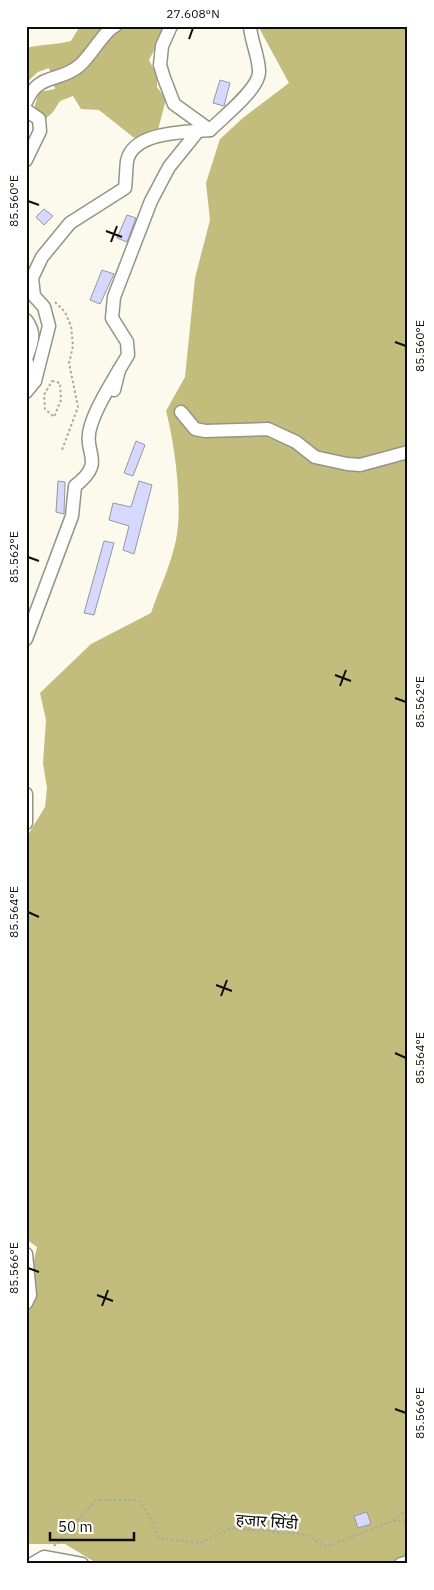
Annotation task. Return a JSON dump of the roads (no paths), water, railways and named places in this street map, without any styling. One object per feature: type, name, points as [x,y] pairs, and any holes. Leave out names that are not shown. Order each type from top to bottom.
[{"type":"street","points":[[26,102],[33,88],[40,82],[68,74],[80,66],[98,46],[108,29],[115,26]]},
{"type":"street","points":[[171,26],[162,46],[160,65],[174,104],[204,131]]},
{"type":"street","points":[[26,639],[72,516],[75,486],[88,475],[92,466],[88,436],[90,426],[97,408],[128,355],[127,342],[112,318],[112,306],[117,288],[158,187],[169,167],[204,131],[257,82],[259,73],[250,26]]},
{"type":"street","points":[[26,110],[39,119],[40,131],[26,160]]},
{"type":"street","points":[[26,392],[35,381],[49,326],[44,307],[34,296],[32,278],[42,258],[70,223],[125,188],[127,159],[138,145],[152,137],[168,133],[204,131]]},
{"type":"street","points":[[26,320],[32,328],[34,340],[26,360],[35,381]]},
{"type":"street","points":[[114,390],[119,370]]},
{"type":"street","points":[[181,412],[195,429],[205,431],[268,429],[296,442],[315,457],[348,464],[360,465],[408,452]]},
{"type":"street","points":[[26,794],[26,823]]},
{"type":"street","points":[[26,1254],[30,1295],[26,1302]]},
{"type":"street","points":[[32,1564],[44,1557],[82,1564]]},
{"type":"street","points":[[401,1564],[408,1562]]}]
